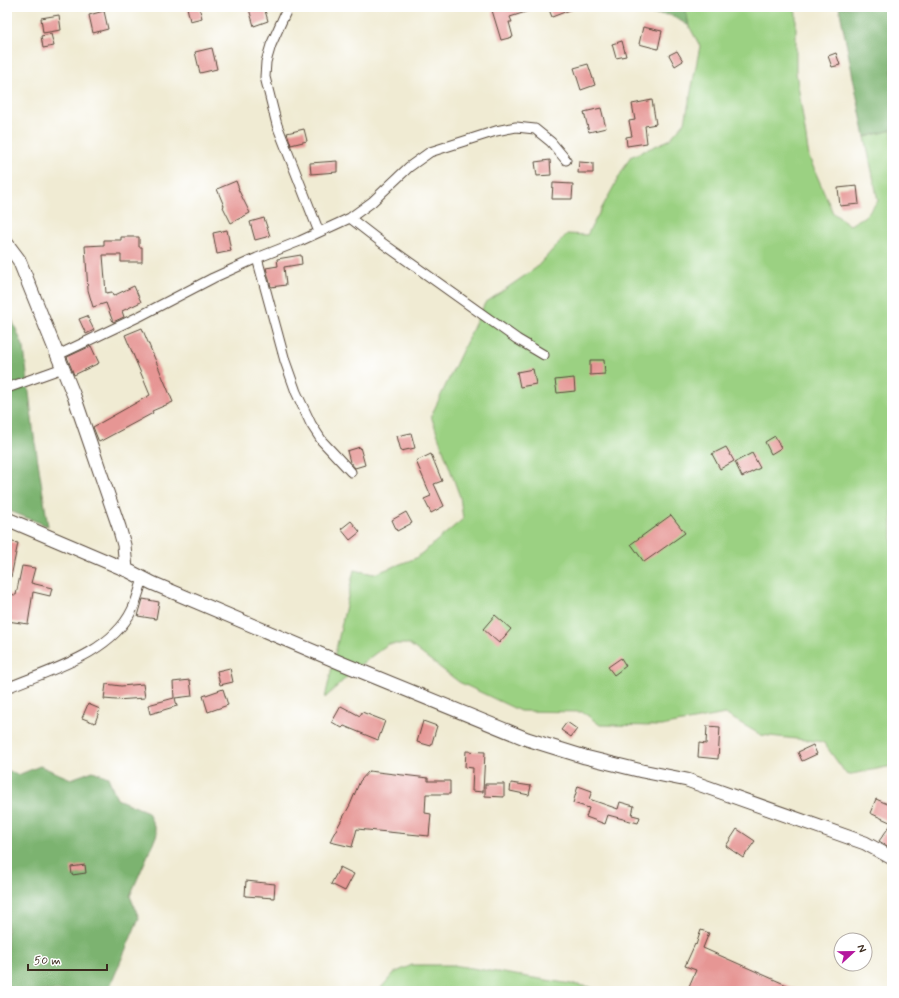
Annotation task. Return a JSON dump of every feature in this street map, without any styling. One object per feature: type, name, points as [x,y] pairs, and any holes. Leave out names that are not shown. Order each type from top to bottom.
[{"type":"street","points":[[288,7],[271,45],[266,62],[264,77],[280,131],[319,232]]},
{"type":"street","points":[[58,356],[138,317],[212,278],[350,218],[372,202],[409,167],[430,152],[496,131],[516,127],[535,129],[551,142],[566,160]]},
{"type":"street","points":[[350,218],[517,340],[544,355]]},
{"type":"street","points":[[7,244],[19,260],[74,396],[119,527],[124,545],[126,570]]},
{"type":"street","points":[[257,258],[285,361],[296,392],[311,424],[322,441],[351,472]]},
{"type":"street","points":[[7,388],[63,368]]},
{"type":"street","points":[[7,519],[342,663],[527,739],[584,757],[687,780],[865,843],[892,858]]},
{"type":"street","points":[[7,688],[76,659],[94,650],[109,638],[118,630],[132,610],[143,578]]},
{"type":"green space","points":[[602,7],[685,7],[689,26],[671,15],[609,12]]},
{"type":"green space","points":[[685,7],[794,7],[796,14],[796,72],[809,157],[833,213],[850,225],[865,216],[878,201],[865,137],[892,130],[892,766],[847,775],[823,742],[761,735],[725,714],[661,726],[600,725],[583,712],[520,711],[459,682],[409,644],[388,644],[356,668],[325,698],[354,570],[374,574],[416,558],[463,519],[460,497],[431,416],[485,303],[536,268],[567,234],[587,235],[630,157],[669,140],[685,122],[700,46],[689,26]]},
{"type":"green space","points":[[839,7],[892,7],[892,130],[865,137]]},
{"type":"green space","points":[[7,308],[24,348],[34,436],[48,526],[7,510]]},
{"type":"green space","points":[[40,766],[71,779],[93,771],[108,777],[117,799],[148,812],[157,834],[130,896],[139,918],[108,991],[7,991],[7,770],[18,775]]},
{"type":"green space","points":[[412,965],[453,965],[590,987],[600,991],[381,991],[381,988],[394,973]]},
{"type":"building","points":[[187,7],[199,7],[202,18],[190,21]]},
{"type":"building","points":[[254,7],[264,7],[268,21],[254,26],[249,9]]},
{"type":"building","points":[[491,7],[534,7],[535,9],[510,17],[512,22],[509,22],[513,37],[501,40]]},
{"type":"building","points":[[548,7],[575,7],[575,8],[552,17]]},
{"type":"building","points":[[104,11],[108,29],[93,33],[89,15]]},
{"type":"building","points":[[59,15],[61,30],[43,33],[41,18]]},
{"type":"building","points":[[643,27],[662,31],[658,49],[639,44]]},
{"type":"building","points":[[51,34],[54,46],[43,48],[41,36]]},
{"type":"building","points":[[622,41],[626,56],[616,58],[612,44]]},
{"type":"building","points":[[212,48],[217,69],[200,73],[195,52]]},
{"type":"building","points":[[677,51],[683,61],[675,66],[669,55]]},
{"type":"building","points":[[836,53],[840,65],[832,67],[828,56]]},
{"type":"building","points":[[588,64],[595,85],[581,90],[574,68]]},
{"type":"building","points":[[652,100],[656,124],[645,126],[647,143],[627,146],[626,137],[632,136],[629,121],[635,120],[632,104]]},
{"type":"building","points":[[601,108],[606,128],[589,132],[584,112]]},
{"type":"building","points":[[304,129],[307,141],[291,145],[287,133]]},
{"type":"building","points":[[550,160],[551,175],[537,176],[535,162]]},
{"type":"building","points":[[337,161],[337,172],[311,174],[310,163]]},
{"type":"building","points":[[579,162],[593,163],[593,173],[578,173]]},
{"type":"building","points":[[236,181],[238,189],[250,213],[231,223],[223,207],[224,206],[217,189]]},
{"type":"building","points":[[553,183],[573,184],[572,199],[552,199]]},
{"type":"building","points":[[857,186],[859,204],[840,206],[838,188]]},
{"type":"building","points":[[264,218],[270,236],[255,240],[250,222]]},
{"type":"building","points":[[227,230],[231,251],[217,254],[213,233]]},
{"type":"building","points":[[121,237],[139,237],[139,247],[142,247],[142,262],[121,262],[121,255],[103,255],[106,293],[112,292],[113,296],[134,286],[141,302],[122,311],[124,317],[113,322],[106,303],[93,307],[88,290],[85,246],[104,245],[104,240],[121,240]]},
{"type":"building","points":[[301,255],[302,264],[284,267],[286,285],[271,287],[266,268],[278,266],[277,259]]},
{"type":"building","points":[[87,316],[94,330],[86,334],[79,319]]},
{"type":"building","points":[[142,328],[173,402],[152,411],[153,413],[99,442],[93,427],[150,395],[125,335]]},
{"type":"building","points":[[91,346],[99,363],[74,375],[67,357]]},
{"type":"building","points":[[590,360],[604,360],[605,374],[590,375]]},
{"type":"building","points":[[533,369],[536,384],[520,387],[517,372]]},
{"type":"building","points":[[574,378],[575,391],[557,393],[555,380]]},
{"type":"building","points":[[411,433],[415,448],[401,451],[397,436]]},
{"type":"building","points":[[775,436],[781,448],[771,454],[765,442]]},
{"type":"building","points":[[360,447],[365,465],[355,468],[350,462],[347,451]]},
{"type":"building","points":[[726,447],[734,461],[720,469],[712,454]]},
{"type":"building","points":[[752,453],[760,468],[742,477],[735,462]]},
{"type":"building","points":[[431,454],[442,481],[434,484],[444,506],[431,513],[424,499],[431,496],[416,461]]},
{"type":"building","points":[[406,512],[412,523],[397,531],[392,520]]},
{"type":"building","points":[[671,515],[685,533],[644,562],[631,544]]},
{"type":"building","points":[[351,521],[360,532],[350,540],[341,529]]},
{"type":"building","points":[[7,541],[18,543],[11,577],[7,577]]},
{"type":"building","points":[[22,566],[35,568],[31,583],[52,588],[50,596],[33,592],[28,624],[7,621],[7,594],[16,595]]},
{"type":"building","points":[[143,599],[159,602],[156,619],[138,616]]},
{"type":"building","points":[[495,615],[511,629],[499,643],[483,629]]},
{"type":"building","points":[[621,658],[626,666],[614,675],[608,667]]},
{"type":"building","points":[[230,668],[233,682],[220,685],[217,671]]},
{"type":"building","points":[[190,680],[192,696],[175,698],[177,706],[150,714],[148,705],[174,698],[173,682]]},
{"type":"building","points":[[106,684],[121,686],[143,684],[145,698],[116,700],[104,699]]},
{"type":"building","points":[[223,689],[228,705],[208,712],[203,696]]},
{"type":"building","points":[[88,704],[100,709],[95,723],[82,718]]},
{"type":"building","points":[[341,706],[360,716],[362,712],[385,721],[378,740],[344,726],[342,728],[332,722]]},
{"type":"building","points":[[423,721],[437,726],[431,746],[417,742]]},
{"type":"building","points":[[567,722],[577,729],[571,737],[561,730]]},
{"type":"building","points":[[707,726],[720,727],[718,759],[698,757],[699,743],[706,744]]},
{"type":"building","points":[[813,745],[817,754],[802,761],[798,752]]},
{"type":"building","points":[[466,751],[485,752],[483,792],[472,791],[473,768],[465,767]]},
{"type":"building","points":[[369,771],[428,778],[428,781],[450,781],[450,794],[426,794],[425,813],[431,814],[429,836],[357,829],[352,847],[330,842],[350,805],[360,781]]},
{"type":"building","points":[[511,783],[531,786],[529,795],[510,791]]},
{"type":"building","points":[[485,784],[504,784],[504,797],[485,796]]},
{"type":"building","points":[[578,786],[592,791],[589,799],[618,809],[620,802],[634,806],[632,815],[640,817],[638,823],[608,815],[605,824],[586,817],[589,808],[573,803]]},
{"type":"building","points":[[876,799],[892,806],[892,823],[870,813]]},
{"type":"building","points":[[892,823],[892,849],[879,841]]},
{"type":"building","points":[[737,829],[755,841],[743,858],[726,846]]},
{"type":"building","points":[[85,865],[86,873],[72,875],[71,867]]},
{"type":"building","points":[[340,867],[354,874],[345,891],[331,884]]},
{"type":"building","points":[[246,881],[275,884],[274,898],[245,896]]},
{"type":"building","points":[[701,930],[709,933],[703,948],[800,991],[687,991],[696,970],[685,966],[695,944],[696,945]]}]
